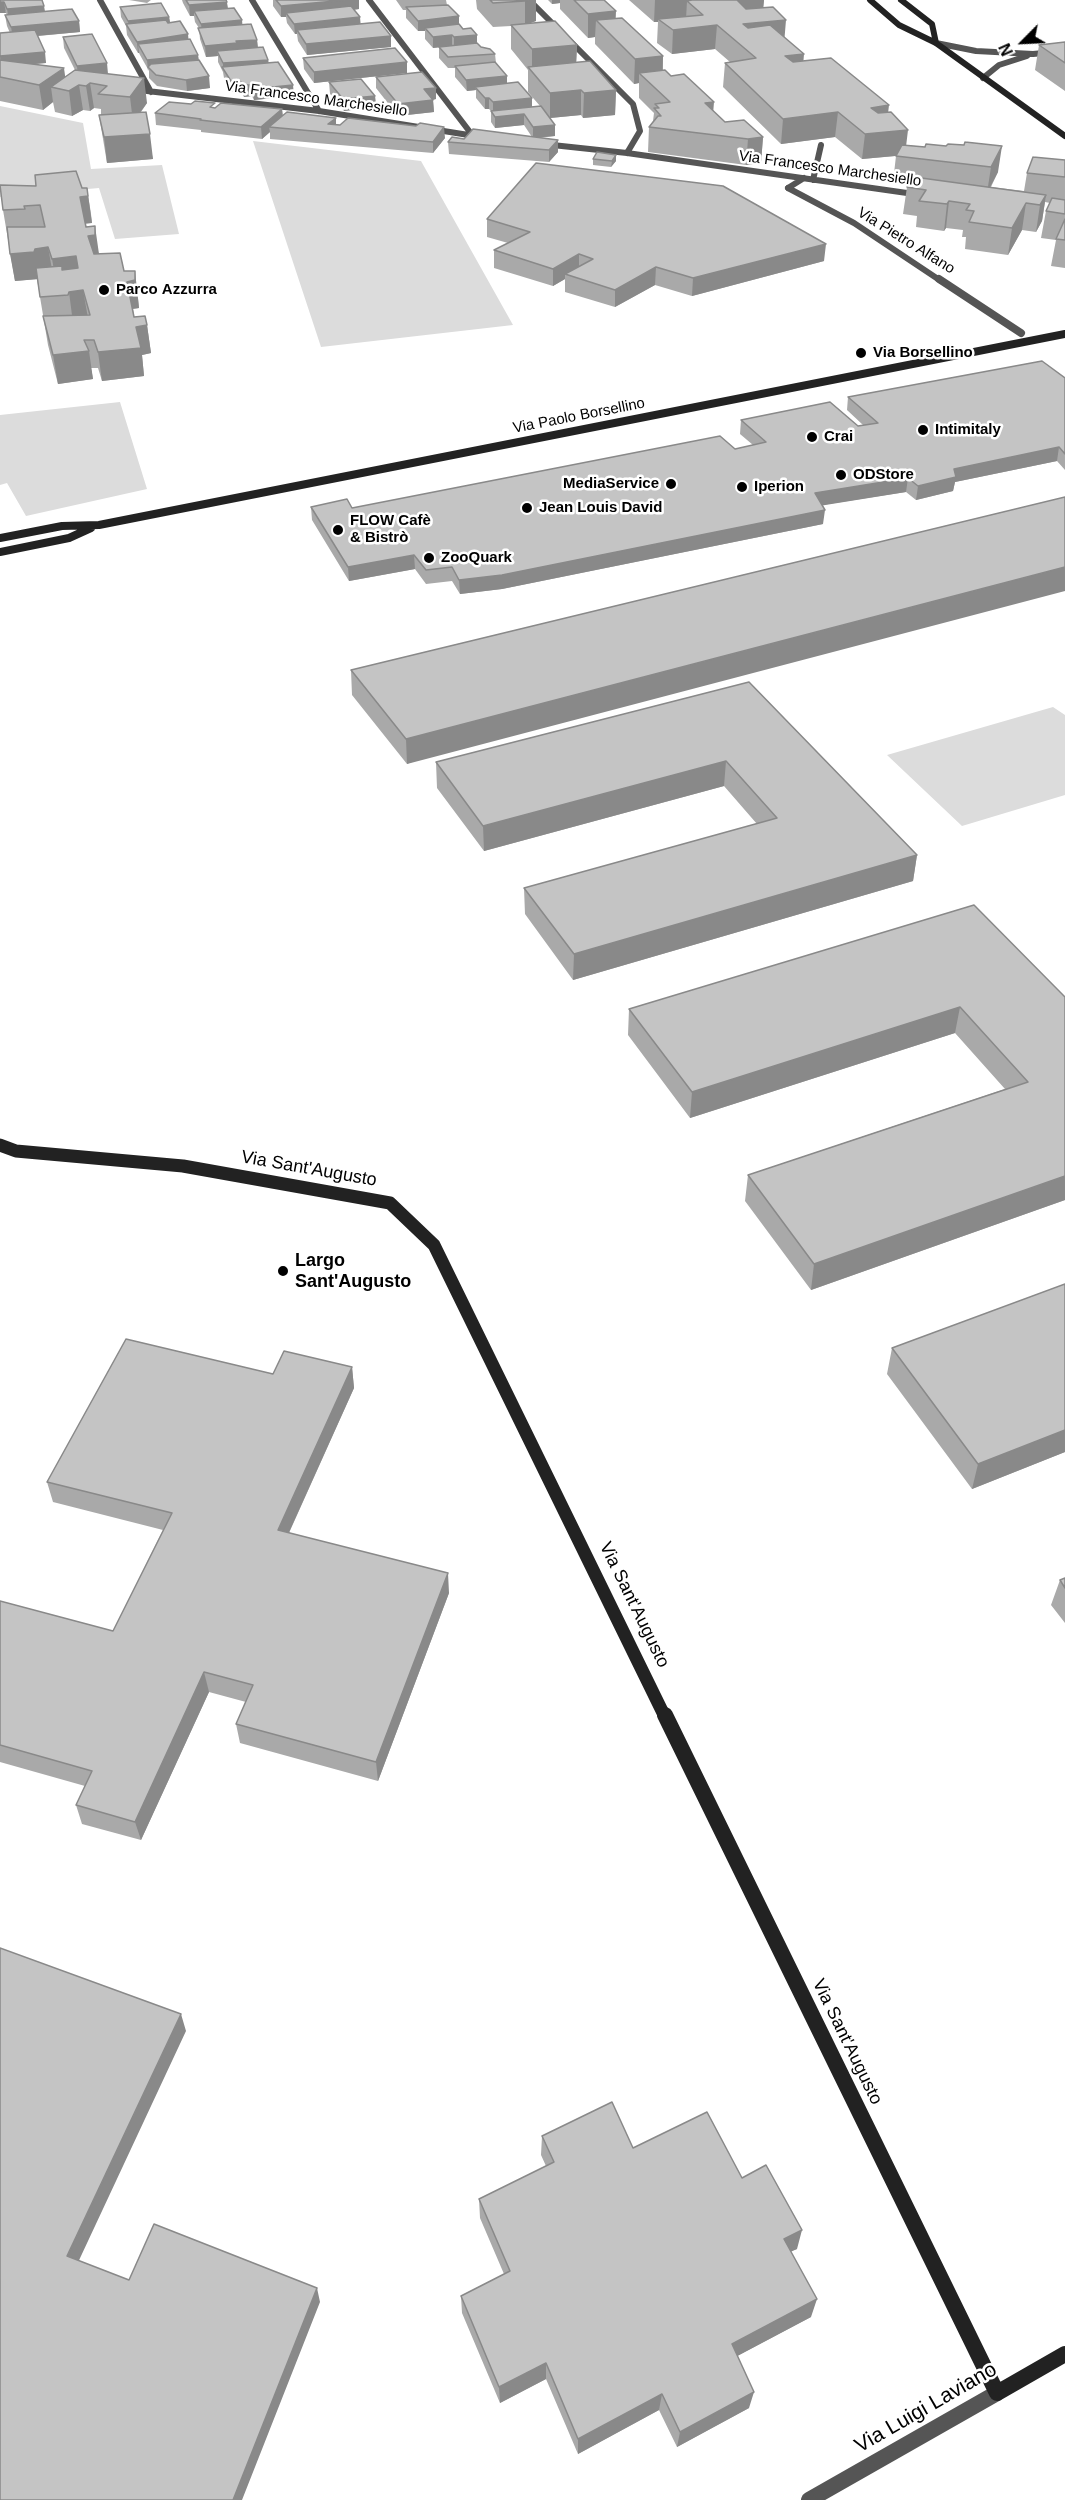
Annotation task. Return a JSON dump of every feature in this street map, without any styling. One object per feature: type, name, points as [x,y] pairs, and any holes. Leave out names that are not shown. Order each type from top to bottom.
[{"type":"main road","points":[[870,0],[899,25],[936,44],[1065,136]]},
{"type":"main road","points":[[901,0],[932,24],[936,44]]},
{"type":"main road","name":"Via Paolo Borsellino","points":[[0,538],[62,526],[99,525],[1065,334]]},
{"type":"main road","name":"Via Paolo Borsellino","points":[[0,552],[69,538],[99,525]]},
{"type":"main road","name":"Via Sant'Augusto","points":[[0,1145],[16,1151],[183,1166],[390,1203],[434,1245],[997,2393]]},
{"type":"main road","name":"Via Luigi Laviano","points":[[997,2393],[1065,2354]]},
{"type":"street","points":[[100,0],[150,92]]},
{"type":"street","points":[[252,0],[319,111]]},
{"type":"street","points":[[369,0],[473,136]]},
{"type":"street","points":[[529,0],[633,104],[640,131],[627,153]]},
{"type":"street","points":[[936,44],[976,51],[1034,54],[1065,51]]},
{"type":"street","points":[[983,78],[999,65],[1034,54]]},
{"type":"street","name":"Via Francesco Marchesiello","points":[[127,89],[319,111],[485,137]]},
{"type":"street","name":"Via Francesco Marchesiello","points":[[532,143],[814,178],[930,197]]},
{"type":"street","points":[[814,178],[821,145]]},
{"type":"street","name":"Via Pietro Alfano","points":[[804,178],[788,188],[854,223],[1021,333]]},
{"type":"street","name":"Via Luigi Laviano","points":[[809,2500],[997,2393]]},
{"type":"shaded area","points":[[0,106],[83,123],[91,169],[162,165],[179,234],[115,239],[99,188],[0,197]]},
{"type":"shaded area","points":[[253,141],[421,161],[513,325],[321,347]]},
{"type":"shaded area","points":[[120,402],[147,489],[26,516],[7,483],[0,485],[0,415]]},
{"type":"shaded area","points":[[1053,707],[1065,715],[1065,795],[962,826],[887,755]]},
{"type":"building","points":[[0,0],[42,0],[44,6],[7,9],[4,2]]},
{"type":"building","points":[[186,0],[226,0],[227,2],[189,5]]},
{"type":"building","points":[[276,0],[346,0],[281,6]]},
{"type":"building","points":[[490,0],[529,0],[493,3]]},
{"type":"building","points":[[574,0],[604,0],[616,11],[588,14]]},
{"type":"building","points":[[737,0],[746,9],[773,7],[786,20],[743,24],[748,28],[770,25],[804,54],[785,56],[793,62],[831,58],[889,105],[871,108],[878,113],[891,112],[908,130],[865,134],[838,112],[783,119],[725,63],[756,58],[717,25],[673,30],[658,19],[703,15],[687,1]]},
{"type":"building","points":[[161,3],[169,17],[128,21],[120,7]]},
{"type":"building","points":[[448,5],[459,16],[418,21],[406,7]]},
{"type":"building","points":[[351,6],[360,17],[294,24],[286,13]]},
{"type":"building","points":[[234,8],[242,20],[201,24],[194,11]]},
{"type":"building","points":[[72,9],[79,21],[11,27],[5,15]]},
{"type":"building","points":[[622,18],[663,56],[635,59],[596,20]]},
{"type":"building","points":[[166,20],[168,23],[180,21],[188,34],[137,42],[126,24]]},
{"type":"building","points":[[555,21],[577,45],[532,49],[511,25]]},
{"type":"building","points":[[380,22],[391,36],[306,44],[297,30]]},
{"type":"building","points":[[251,24],[257,40],[205,46],[198,28]]},
{"type":"building","points":[[459,24],[463,29],[471,28],[477,35],[433,37],[425,28]]},
{"type":"building","points":[[35,30],[45,52],[0,56],[0,33]]},
{"type":"building","points":[[92,34],[107,63],[77,66],[63,37]]},
{"type":"building","points":[[190,39],[198,55],[147,60],[138,44]]},
{"type":"building","points":[[1065,42],[1065,63],[1039,45]]},
{"type":"building","points":[[477,43],[495,54],[448,57],[439,47]]},
{"type":"building","points":[[263,47],[268,60],[223,63],[217,51]]},
{"type":"building","points":[[395,48],[407,62],[314,72],[303,58]]},
{"type":"building","points":[[0,60],[64,68],[39,85],[0,77]]},
{"type":"building","points":[[199,60],[209,76],[186,80],[156,75],[148,67],[151,64]]},
{"type":"building","points":[[590,61],[616,90],[550,93],[528,67]]},
{"type":"building","points":[[278,62],[293,85],[253,89],[251,85],[243,85],[240,81],[231,81],[222,67]]},
{"type":"building","points":[[495,62],[507,76],[466,80],[455,66]]},
{"type":"building","points":[[75,70],[144,78],[130,97],[98,94],[107,86],[90,83],[86,86],[79,85],[69,91],[51,87]]},
{"type":"building","points":[[665,70],[671,76],[684,74],[714,102],[705,103],[725,122],[744,120],[763,137],[748,139],[649,127],[658,116],[661,116],[654,108],[659,108],[655,104],[670,102],[639,73]]},
{"type":"building","points":[[422,72],[436,88],[424,89],[433,100],[398,104],[376,77]]},
{"type":"building","points":[[361,79],[375,96],[343,99],[329,82]]},
{"type":"building","points":[[518,82],[532,98],[493,102],[485,98],[475,87]]},
{"type":"building","points":[[195,101],[215,103],[210,107],[215,108],[221,103],[282,109],[261,127],[155,113],[169,102],[191,104]]},
{"type":"building","points":[[541,106],[555,125],[533,127],[524,114],[495,117],[491,111]]},
{"type":"building","points":[[146,112],[150,134],[104,137],[99,115]]},
{"type":"building","points":[[287,112],[336,118],[328,124],[340,125],[348,118],[444,127],[433,142],[269,127]]},
{"type":"building","points":[[473,129],[558,140],[549,150],[448,142],[452,137],[464,139]]},
{"type":"building","points":[[965,142],[1002,146],[991,167],[896,156],[902,145],[946,146],[948,144],[964,145]]},
{"type":"building","points":[[597,152],[616,155],[612,161],[593,159]]},
{"type":"building","points":[[1033,157],[1065,160],[1065,177],[1027,173]]},
{"type":"building","points":[[536,163],[723,186],[826,244],[693,278],[656,267],[615,290],[565,274],[593,259],[579,254],[553,269],[494,250],[530,232],[487,219]]},
{"type":"building","points":[[76,171],[82,188],[87,188],[88,196],[80,197],[86,227],[95,226],[95,235],[88,236],[94,254],[120,253],[124,271],[135,271],[135,280],[127,282],[134,317],[145,316],[147,325],[136,327],[141,348],[98,352],[94,340],[84,340],[89,351],[53,355],[43,316],[90,315],[83,290],[69,292],[68,295],[40,297],[36,268],[62,266],[62,270],[78,268],[76,256],[52,259],[48,247],[35,249],[34,252],[10,254],[7,227],[45,227],[40,205],[24,206],[25,209],[3,210],[0,185],[36,186],[35,175]]},
{"type":"building","points":[[914,177],[1046,195],[1040,205],[1026,203],[1012,228],[969,222],[974,211],[966,210],[970,204],[919,201],[926,190],[907,187]]},
{"type":"building","points":[[1052,198],[1065,200],[1065,214],[1046,211]]},
{"type":"building","points":[[1065,219],[1065,240],[1056,239]]},
{"type":"building","name":"Iperion","points":[[1042,361],[1065,378],[1065,454],[1059,447],[954,469],[956,477],[918,486],[908,478],[815,493],[825,510],[502,575],[459,580],[452,567],[426,570],[414,555],[348,567],[311,507],[347,499],[352,508],[720,436],[735,449],[766,442],[741,420],[830,402],[858,426],[878,423],[848,397]]},
{"type":"building","points":[[1065,497],[1065,567],[406,739],[351,670]]},
{"type":"building","points":[[749,682],[917,855],[574,954],[524,888],[777,818],[726,761],[483,826],[436,762]]},
{"type":"building","points":[[974,905],[1065,997],[1065,1176],[814,1264],[748,1175],[1028,1082],[960,1007],[692,1092],[629,1009]]},
{"type":"building","points":[[1065,1284],[1065,1430],[978,1464],[892,1348]]},
{"type":"building","points":[[126,1339],[273,1374],[284,1351],[352,1367],[278,1530],[448,1573],[376,1762],[236,1724],[253,1685],[204,1672],[135,1822],[76,1805],[92,1771],[0,1745],[0,1601],[113,1631],[172,1513],[47,1482]]},
{"type":"building","points":[[1065,1578],[1065,1588],[1060,1580]]},
{"type":"building","points":[[0,1948],[181,2014],[67,2256],[129,2280],[154,2224],[317,2288],[233,2500],[0,2500]]},
{"type":"building","points":[[612,2102],[633,2148],[707,2112],[742,2178],[766,2165],[802,2230],[784,2239],[817,2299],[732,2344],[754,2392],[680,2432],[662,2394],[578,2439],[546,2363],[499,2387],[461,2296],[510,2271],[479,2199],[554,2162],[542,2136]]},
{"type":"place","name":"Parco Azzurra","points":[[104,290]]},
{"type":"place","name":"Via Borsellino","points":[[861,353]]},
{"type":"place","name":"Intimitaly","points":[[923,430]]},
{"type":"place","name":"Crai","points":[[812,437]]},
{"type":"place","name":"ODStore","points":[[841,475]]},
{"type":"place","name":"MediaService","points":[[671,484]]},
{"type":"place","name":"Iperion","points":[[742,487]]},
{"type":"place","name":"Jean Louis David","points":[[527,508]]},
{"type":"place","name":"FLOW Cafè & Bistrò","points":[[338,530]]},
{"type":"place","name":"ZooQuark","points":[[429,558]]},
{"type":"place","name":"Largo Sant'Augusto","points":[[283,1271]]}]
